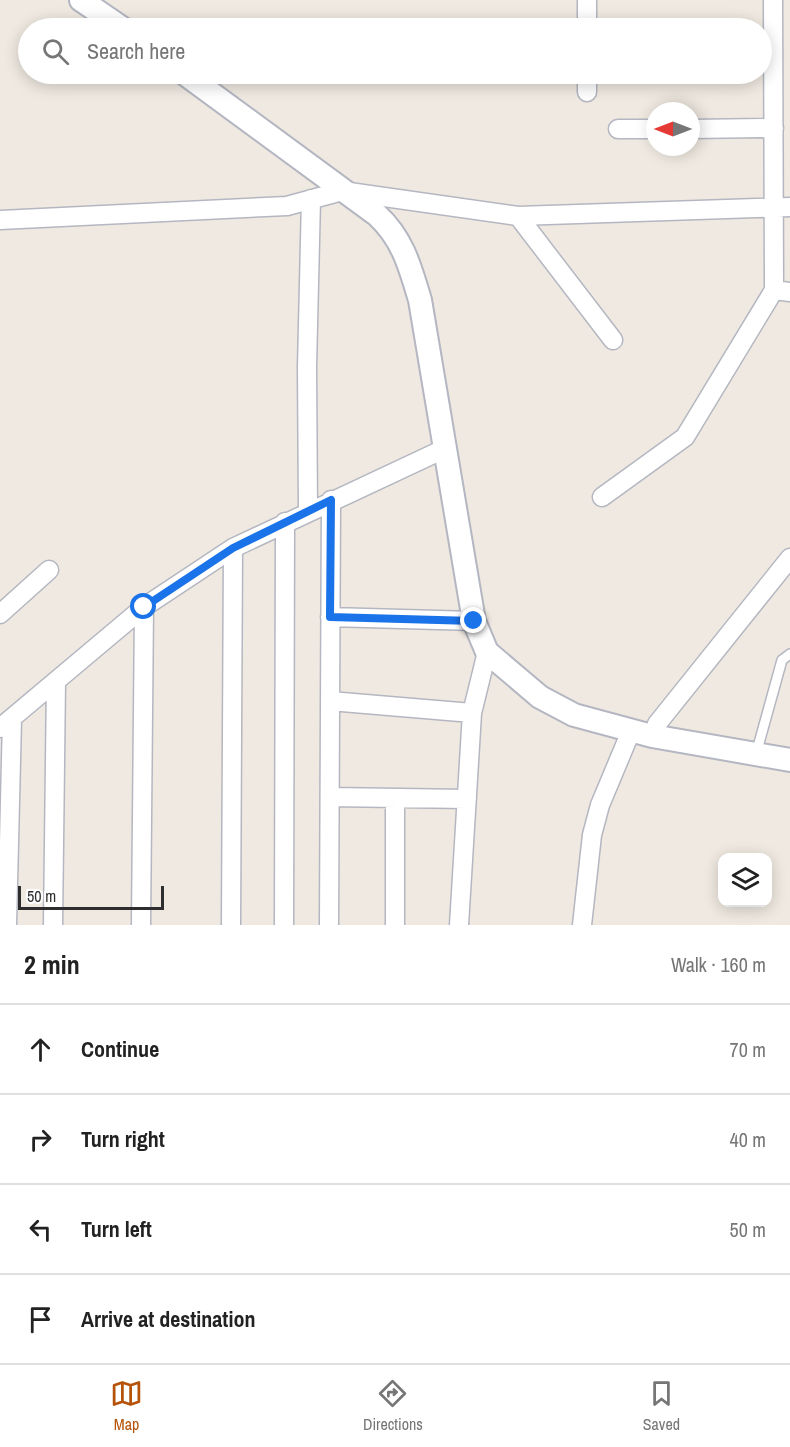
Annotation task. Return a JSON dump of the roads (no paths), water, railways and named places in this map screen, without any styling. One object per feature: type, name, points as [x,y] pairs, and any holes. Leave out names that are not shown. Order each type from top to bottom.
[{"type":"street","points":[[81,0],[107,18]]},
{"type":"street","points":[[587,0],[587,18]]},
{"type":"street","points":[[771,18],[773,0]]},
{"type":"street","points":[[198,84],[377,215],[392,229],[408,257],[420,300],[474,621],[487,651],[540,697],[574,716],[641,733],[790,760]]},
{"type":"street","points":[[602,497],[685,437],[782,291],[783,207],[771,84]]},
{"type":"street","points":[[700,129],[774,128]]},
{"type":"street","points":[[618,129],[646,129]]},
{"type":"street","points":[[0,220],[286,206],[342,191],[518,216],[783,207]]},
{"type":"street","points":[[308,511],[307,377],[311,199]]},
{"type":"street","points":[[518,216],[613,340]]},
{"type":"street","points":[[7,925],[6,724],[144,607],[233,548],[331,500],[444,449]]},
{"type":"street","points":[[329,925],[331,500]]},
{"type":"street","points":[[284,925],[285,522]]},
{"type":"street","points":[[231,925],[233,548]]},
{"type":"street","points":[[582,925],[592,835],[600,805],[641,733],[657,724],[790,558]]},
{"type":"street","points":[[0,614],[49,570]]},
{"type":"street","points":[[141,925],[144,607]]},
{"type":"street","points":[[330,617],[474,621]]},
{"type":"street","points":[[459,925],[472,713],[487,651]]},
{"type":"street","points":[[53,925],[56,681]]},
{"type":"street","points":[[330,701],[472,713]]},
{"type":"street","points":[[330,797],[467,799]]},
{"type":"street","points":[[395,798],[395,925]]},
{"type":"lane","points":[[756,754],[782,660],[790,654]]}]
